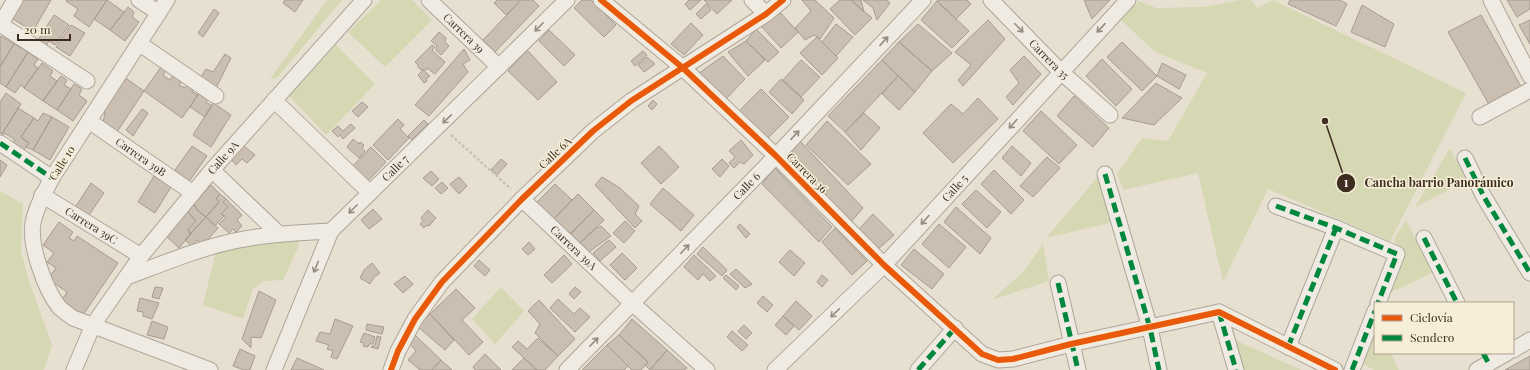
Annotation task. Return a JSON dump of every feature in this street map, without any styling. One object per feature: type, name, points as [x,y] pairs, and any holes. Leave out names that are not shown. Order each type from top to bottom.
[{"type":"street","points":[[15,0],[0,24],[87,81]]},
{"type":"street","points":[[139,0],[159,13]]},
{"type":"street","name":"Calle 10","points":[[167,0],[52,178],[42,196],[33,223],[34,245],[40,268],[48,287],[59,307],[73,318],[210,370]]},
{"type":"street","name":"Calle 9A","points":[[74,370],[92,325],[141,256],[212,170],[364,0]]},
{"type":"street","name":"Carrera 39","points":[[429,0],[499,67]]},
{"type":"street","name":"Carrera 36","points":[[602,0],[682,68],[776,156],[884,265],[956,328],[982,354],[998,360],[1013,359],[1071,344]]},
{"type":"street","points":[[752,0],[766,14]]},
{"type":"street","name":"Calle 6A","points":[[391,370],[398,351],[415,319],[442,282],[522,199],[592,131],[631,101],[766,14],[783,0]]},
{"type":"street","name":"Calle 6","points":[[567,370],[776,156],[923,0]]},
{"type":"street","name":"Carrera 35","points":[[991,0],[1061,72],[1110,116]]},
{"type":"street","name":"Calle 5","points":[[775,370],[884,265],[1128,0]]},
{"type":"street","points":[[1491,0],[1530,76]]},
{"type":"street","name":"Calle 7","points":[[274,370],[331,231],[499,67],[557,3]]},
{"type":"street","points":[[140,44],[216,96]]},
{"type":"street","points":[[1480,117],[1530,90]]},
{"type":"street","points":[[274,100],[370,193]]},
{"type":"street","name":"Carrera 39B","points":[[89,121],[193,193]]},
{"type":"street","points":[[0,144],[52,178]]},
{"type":"street","points":[[1465,158],[1484,197],[1530,273]]},
{"type":"street","points":[[212,170],[279,234]]},
{"type":"street","points":[[1105,174],[1150,328],[1159,370]]},
{"type":"street","name":"Carrera 39C","points":[[42,196],[141,256]]},
{"type":"street","name":"Carrera 39A","points":[[522,199],[632,303],[707,370]]},
{"type":"street","points":[[1276,206],[1336,228],[1397,254],[1378,302]]},
{"type":"street","points":[[1288,347],[1336,228]]},
{"type":"street","points":[[127,277],[173,259],[234,241],[279,234],[331,231]]},
{"type":"street","points":[[1424,238],[1456,302]]},
{"type":"street","points":[[1058,283],[1078,370]]},
{"type":"street","points":[[1219,312],[1236,370]]},
{"type":"street","points":[[1071,344],[1219,312],[1335,370]]},
{"type":"street","points":[[1352,370],[1374,314]]},
{"type":"street","points":[[918,370],[956,328]]},
{"type":"street","points":[[1514,349],[1530,340]]},
{"type":"street","points":[[1481,365],[1505,354]]},
{"type":"path","points":[[440,125],[522,199]]},
{"type":"green space","points":[[327,0],[342,0],[277,78],[270,79]]},
{"type":"green space","points":[[381,0],[412,0],[432,20],[385,67],[348,32]]},
{"type":"green space","points":[[1241,0],[1251,0],[1257,8],[1273,0],[1466,93],[1390,241],[1268,189],[1223,282],[1198,173],[1123,190],[1117,174],[1142,138],[1168,141],[1207,73],[1155,52],[1121,20],[1139,1],[1156,8],[1203,7]]},
{"type":"green space","points":[[336,45],[375,84],[326,135],[289,96]]},
{"type":"green space","points":[[1450,148],[1467,181],[1415,207]]},
{"type":"green space","points":[[1102,172],[1113,222],[1046,238]]},
{"type":"green space","points":[[0,191],[23,204],[21,251],[29,281],[52,345],[44,370],[0,370]]},
{"type":"green space","points":[[1406,220],[1432,273],[1377,299],[1396,251],[1395,238]]},
{"type":"green space","points":[[300,233],[298,248],[283,280],[263,281],[253,289],[243,319],[203,305],[216,251]]},
{"type":"green space","points":[[1043,244],[1049,281],[992,300],[1024,271]]},
{"type":"green space","points":[[501,287],[524,311],[495,344],[472,319]]},
{"type":"green space","points":[[1374,322],[1374,354],[1391,354],[1399,370],[1374,370],[1354,358]]},
{"type":"green space","points":[[1235,340],[1301,370],[1242,370]]},
{"type":"building","points":[[22,0],[51,0],[33,31],[11,18]]},
{"type":"building","points":[[107,0],[89,27],[74,16],[78,9],[66,1]]},
{"type":"building","points":[[107,0],[124,12],[110,30],[94,19]]},
{"type":"building","points":[[285,0],[303,0],[295,12],[283,3]]},
{"type":"building","points":[[497,0],[521,0],[506,15],[494,3]]},
{"type":"building","points":[[521,0],[533,0],[539,6],[495,52],[483,40]]},
{"type":"building","points":[[582,0],[591,0],[616,25],[604,37],[574,8]]},
{"type":"building","points":[[689,0],[701,0],[690,10],[685,4]]},
{"type":"building","points":[[704,0],[732,0],[717,14]]},
{"type":"building","points":[[802,0],[815,0],[834,18],[820,39],[814,35],[805,40],[795,28],[811,11]]},
{"type":"building","points":[[840,0],[851,0],[872,18],[855,35],[830,9]]},
{"type":"building","points":[[851,0],[861,0],[864,12]]},
{"type":"building","points":[[863,0],[887,0],[890,3],[877,20],[873,8]]},
{"type":"building","points":[[967,0],[971,4],[956,19],[937,1]]},
{"type":"building","points":[[1084,0],[1110,0],[1092,19]]},
{"type":"building","points":[[1290,0],[1340,0],[1347,4],[1336,26],[1288,4]]},
{"type":"building","points":[[1507,0],[1530,0],[1530,9],[1517,17]]},
{"type":"building","points":[[937,1],[969,31],[952,48],[921,20]]},
{"type":"building","points":[[706,4],[711,10],[701,19],[696,14]]},
{"type":"building","points":[[1362,5],[1394,24],[1385,47],[1351,32]]},
{"type":"building","points":[[128,7],[134,12],[132,17],[139,22],[125,41],[110,30]]},
{"type":"building","points":[[214,9],[219,13],[203,37],[198,33]]},
{"type":"building","points":[[778,10],[798,32],[781,48],[761,26]]},
{"type":"building","points":[[54,15],[69,25],[55,45],[49,41],[46,46],[38,40]]},
{"type":"building","points":[[1481,15],[1523,90],[1491,108],[1448,32]]},
{"type":"building","points":[[988,20],[1005,39],[963,86],[958,80],[971,65],[955,52]]},
{"type":"building","points":[[1530,20],[1530,44],[1519,25]]},
{"type":"building","points":[[691,23],[703,35],[684,55],[671,44]]},
{"type":"building","points":[[836,24],[853,37],[836,56],[822,42]]},
{"type":"building","points":[[918,24],[952,53],[932,71],[899,42]]},
{"type":"building","points":[[71,25],[85,33],[70,56],[56,47]]},
{"type":"building","points":[[756,29],[779,52],[768,62],[746,41]]},
{"type":"building","points":[[549,30],[575,55],[564,66],[539,41]]},
{"type":"building","points":[[439,32],[446,38],[445,42],[449,46],[441,55],[436,50],[437,46],[431,41]]},
{"type":"building","points":[[1,36],[14,44],[0,67],[0,37]]},
{"type":"building","points":[[817,37],[838,58],[822,75],[800,53]]},
{"type":"building","points":[[746,41],[765,60],[748,76],[728,52]]},
{"type":"building","points":[[899,42],[932,71],[915,92],[882,60]]},
{"type":"building","points":[[1122,42],[1157,76],[1142,91],[1107,57]]},
{"type":"building","points":[[14,44],[28,52],[6,87],[0,83],[0,67]]},
{"type":"building","points":[[432,45],[435,47],[432,50],[445,62],[435,74],[427,68],[426,70],[421,70],[415,62]]},
{"type":"building","points":[[464,49],[470,60],[463,64],[468,72],[429,116],[415,105]]},
{"type":"building","points":[[527,50],[557,82],[538,100],[508,71]]},
{"type":"building","points":[[643,51],[647,55],[635,66],[631,61]]},
{"type":"building","points":[[28,52],[38,59],[34,65],[38,68],[24,88],[21,85],[15,93],[6,87]]},
{"type":"building","points":[[225,54],[231,58],[216,88],[201,77],[206,69],[213,72]]},
{"type":"building","points":[[723,56],[745,79],[723,102],[695,76]]},
{"type":"building","points":[[1024,56],[1041,74],[1013,105],[1006,97],[1019,83],[1010,70]]},
{"type":"building","points":[[647,57],[655,64],[644,72],[638,65]]},
{"type":"building","points":[[1102,59],[1132,89],[1116,106],[1086,76]]},
{"type":"building","points":[[801,60],[820,77],[801,97],[783,80]]},
{"type":"building","points":[[882,60],[898,76],[845,132],[828,116]]},
{"type":"building","points":[[42,63],[53,71],[50,76],[57,81],[43,101],[24,88]]},
{"type":"building","points":[[1162,63],[1186,75],[1179,89],[1157,76]]},
{"type":"building","points":[[161,67],[166,71],[163,75],[170,80],[174,74],[183,79],[179,85],[185,88],[189,82],[196,86],[192,92],[198,95],[182,118],[144,91]]},
{"type":"building","points":[[423,70],[430,76],[424,83],[418,75]]},
{"type":"building","points":[[61,76],[67,80],[64,85],[71,89],[57,110],[43,101]]},
{"type":"building","points":[[898,76],[915,92],[899,110],[882,94]]},
{"type":"building","points":[[127,79],[144,91],[117,132],[103,123],[109,91]]},
{"type":"building","points":[[781,79],[804,100],[792,114],[769,92]]},
{"type":"building","points":[[1156,83],[1182,98],[1154,125],[1122,118]]},
{"type":"building","points":[[74,84],[82,89],[79,95],[87,101],[73,121],[57,110]]},
{"type":"building","points":[[761,89],[789,117],[766,140],[739,111]]},
{"type":"building","points":[[200,91],[209,97],[206,102],[212,106],[205,117],[190,107]]},
{"type":"building","points":[[6,93],[21,104],[2,134],[0,133],[0,102]]},
{"type":"building","points":[[1074,96],[1109,128],[1093,147],[1057,116]]},
{"type":"building","points":[[978,98],[998,119],[953,163],[923,133],[951,104],[963,114]]},
{"type":"building","points":[[653,100],[657,104],[652,110],[648,106]]},
{"type":"building","points":[[362,102],[368,107],[358,117],[352,111]]},
{"type":"building","points":[[213,103],[231,115],[211,147],[193,135]]},
{"type":"building","points":[[18,108],[34,118],[21,137],[29,143],[23,151],[12,144],[15,140],[6,134],[2,134]]},
{"type":"building","points":[[142,109],[148,113],[133,136],[126,130]]},
{"type":"building","points":[[1041,111],[1077,145],[1059,164],[1023,131]]},
{"type":"building","points":[[43,113],[52,117],[33,150],[26,147],[29,143],[21,137],[34,118],[38,121]]},
{"type":"building","points":[[864,113],[880,128],[861,150],[845,132]]},
{"type":"building","points":[[52,117],[69,127],[50,160],[33,150]]},
{"type":"building","points":[[398,119],[404,125],[400,129],[409,138],[388,160],[373,145]]},
{"type":"building","points":[[424,120],[428,124],[412,140],[408,136]]},
{"type":"building","points":[[827,121],[871,164],[848,185],[806,145]]},
{"type":"building","points":[[351,124],[355,128],[343,139],[340,135],[338,137],[332,131],[338,126],[343,131]]},
{"type":"building","points":[[353,139],[359,144],[360,142],[364,145],[362,148],[365,151],[359,158],[347,147]]},
{"type":"building","points":[[741,140],[753,155],[744,164],[740,162],[734,168],[729,163],[735,157],[729,151]]},
{"type":"building","points":[[800,141],[863,208],[850,223],[785,156]]},
{"type":"building","points":[[192,146],[207,156],[188,183],[173,173]]},
{"type":"building","points":[[244,146],[255,155],[247,163],[242,159],[236,165],[231,159]]},
{"type":"building","points":[[659,146],[679,167],[661,184],[641,163]]},
{"type":"building","points":[[1012,146],[1031,163],[1021,176],[1002,158]]},
{"type":"building","points":[[371,147],[386,162],[365,184],[350,169]]},
{"type":"building","points":[[1047,157],[1060,168],[1033,197],[1020,186]]},
{"type":"building","points":[[501,159],[507,164],[497,175],[491,170]]},
{"type":"building","points":[[722,159],[729,166],[720,177],[712,169]]},
{"type":"building","points":[[0,160],[7,165],[0,177]]},
{"type":"building","points":[[775,168],[832,227],[819,242],[762,184]]},
{"type":"building","points":[[994,170],[1024,200],[1011,214],[981,184]]},
{"type":"building","points":[[431,171],[439,179],[432,186],[423,178]]},
{"type":"building","points":[[154,176],[171,187],[155,213],[138,202]]},
{"type":"building","points":[[459,177],[467,186],[459,194],[450,184]]},
{"type":"building","points":[[602,177],[620,188],[639,206],[635,214],[642,221],[635,228],[595,185]]},
{"type":"building","points":[[442,182],[448,188],[441,194],[435,188]]},
{"type":"building","points":[[91,183],[104,193],[87,218],[74,209]]},
{"type":"building","points":[[555,184],[572,200],[552,221],[535,204]]},
{"type":"building","points":[[211,185],[220,194],[216,199],[219,202],[206,217],[197,210],[194,204]]},
{"type":"building","points":[[663,188],[694,215],[681,231],[650,204]]},
{"type":"building","points":[[976,190],[1001,212],[987,228],[962,204]]},
{"type":"building","points":[[220,194],[226,199],[223,202],[228,207],[221,214],[224,216],[215,226],[206,217],[219,202],[216,199]]},
{"type":"building","points":[[578,194],[594,210],[568,237],[552,221]]},
{"type":"building","points":[[226,199],[242,215],[237,220],[242,226],[236,232],[233,229],[229,233],[219,224],[226,217],[221,214],[228,207],[223,202]]},
{"type":"building","points":[[194,204],[197,210],[206,217],[190,234],[188,229],[196,221],[187,211]]},
{"type":"building","points":[[956,207],[991,238],[980,254],[944,222]]},
{"type":"building","points":[[373,209],[382,219],[369,229],[361,220]]},
{"type":"building","points":[[428,210],[436,218],[429,226],[427,225],[424,228],[420,224],[423,221],[421,218]]},
{"type":"building","points":[[594,210],[604,220],[580,243],[570,234]]},
{"type":"building","points":[[187,211],[196,221],[188,229],[191,234],[179,248],[164,234]]},
{"type":"building","points":[[873,214],[894,235],[877,250],[858,230]]},
{"type":"building","points":[[206,217],[218,228],[203,245],[197,240],[192,246],[185,240]]},
{"type":"building","points":[[625,221],[635,231],[624,243],[613,233]]},
{"type":"building","points":[[59,222],[73,232],[69,238],[74,241],[77,236],[118,263],[83,315],[78,311],[75,315],[69,311],[72,307],[62,300],[67,292],[48,279],[56,268],[47,262],[54,253],[43,245]]},
{"type":"building","points":[[740,224],[750,234],[746,238],[737,227]]},
{"type":"building","points":[[939,224],[966,247],[949,268],[922,244]]},
{"type":"building","points":[[601,226],[611,236],[589,252],[580,243],[595,229]]},
{"type":"building","points":[[835,228],[867,261],[852,275],[822,242]]},
{"type":"building","points":[[609,240],[616,247],[600,261],[593,253]]},
{"type":"building","points":[[529,242],[535,249],[528,255],[522,249]]},
{"type":"building","points":[[703,247],[727,270],[722,276],[697,254]]},
{"type":"building","points":[[914,249],[944,274],[932,289],[901,265]]},
{"type":"building","points":[[790,250],[805,263],[794,276],[779,262]]},
{"type":"building","points":[[622,253],[637,268],[625,280],[610,265]]},
{"type":"building","points":[[564,255],[572,264],[552,283],[544,275]]},
{"type":"building","points":[[694,255],[716,276],[710,281],[703,274],[698,280],[684,267]]},
{"type":"building","points":[[479,260],[490,270],[485,276],[474,266]]},
{"type":"building","points":[[372,263],[380,273],[374,277],[370,284],[360,278],[364,270]]},
{"type":"building","points":[[736,269],[752,284],[745,288],[730,274]]},
{"type":"building","points":[[726,275],[739,286],[736,290],[723,278]]},
{"type":"building","points":[[822,275],[828,280],[822,287],[817,282]]},
{"type":"building","points":[[405,276],[413,284],[403,293],[394,284]]},
{"type":"building","points":[[155,287],[163,288],[159,299],[152,297]]},
{"type":"building","points":[[575,287],[581,292],[574,299],[569,294]]},
{"type":"building","points":[[456,289],[475,308],[462,320],[483,342],[469,355],[430,314]]},
{"type":"building","points":[[259,291],[276,300],[261,338],[251,337],[251,348],[242,339]]},
{"type":"building","points":[[763,296],[773,305],[767,312],[757,303]]},
{"type":"building","points":[[140,298],[159,303],[152,319],[143,316],[143,312],[137,311]]},
{"type":"building","points":[[558,299],[574,314],[580,308],[590,317],[575,332],[550,308]]},
{"type":"building","points":[[539,300],[575,339],[558,356],[535,333],[540,324],[528,311]]},
{"type":"building","points":[[796,301],[812,316],[799,330],[783,316]]},
{"type":"building","points":[[430,314],[454,340],[445,350],[417,326]]},
{"type":"building","points":[[783,316],[794,326],[786,335],[775,325]]},
{"type":"building","points":[[335,319],[353,326],[337,359],[331,357],[333,351],[327,349],[329,345],[316,341],[320,332],[330,334]]},
{"type":"building","points":[[632,319],[667,350],[650,370],[645,365],[648,362],[619,335]]},
{"type":"building","points":[[152,321],[168,327],[164,339],[147,335]]},
{"type":"building","points":[[367,324],[384,327],[382,334],[366,330]]},
{"type":"building","points":[[744,325],[752,333],[746,339],[738,331]]},
{"type":"building","points":[[732,331],[748,345],[742,351],[727,337]]},
{"type":"building","points":[[364,333],[375,337],[373,344],[369,344],[368,347],[363,346],[364,343],[360,342]]},
{"type":"building","points":[[415,335],[441,360],[432,370],[420,370],[408,360],[416,351],[408,342]]},
{"type":"building","points":[[619,335],[648,362],[641,370],[632,370],[607,345]]},
{"type":"building","points":[[377,336],[381,337],[378,349],[371,347],[375,345]]},
{"type":"building","points":[[538,338],[558,356],[545,370],[537,370],[512,347],[518,341],[527,349]]},
{"type":"building","points":[[607,345],[628,366],[624,370],[582,370]]},
{"type":"building","points":[[240,349],[255,356],[250,370],[244,370],[233,366]]},
{"type":"building","points":[[667,350],[687,368],[684,370],[650,370]]},
{"type":"building","points":[[485,354],[501,370],[475,370],[473,367]]},
{"type":"building","points":[[1530,356],[1530,370],[1505,370]]},
{"type":"building","points":[[297,358],[324,370],[291,370]]},
{"type":"building","points":[[524,358],[537,370],[512,370]]},
{"type":"building","points":[[441,360],[452,370],[432,370]]},
{"type":"marked path","points":[[0,143],[52,178]]},
{"type":"marked path","points":[[1465,158],[1484,197],[1530,273]]},
{"type":"marked path","points":[[1105,174],[1150,328],[1159,370]]},
{"type":"marked path","points":[[1276,206],[1336,228],[1397,254],[1378,302]]},
{"type":"marked path","points":[[1288,347],[1336,228]]},
{"type":"marked path","points":[[1424,238],[1456,302]]},
{"type":"marked path","points":[[1058,283],[1078,370]]},
{"type":"marked path","points":[[1219,312],[1236,370]]},
{"type":"marked path","points":[[1352,370],[1374,314]]},
{"type":"marked path","points":[[918,370],[955,328]]},
{"type":"marked path","points":[[1484,354],[1489,364]]},
{"type":"cycle path","points":[[601,0],[683,68],[776,156],[884,265],[982,354],[998,360],[1013,359],[1071,344],[1219,312],[1335,370]]},
{"type":"cycle path","points":[[391,370],[398,351],[415,319],[442,282],[522,199],[593,131],[631,101],[766,14],[783,0]]},
{"type":"place","name":"Cancha barrio Panorámico","points":[[1325,121]]}]
